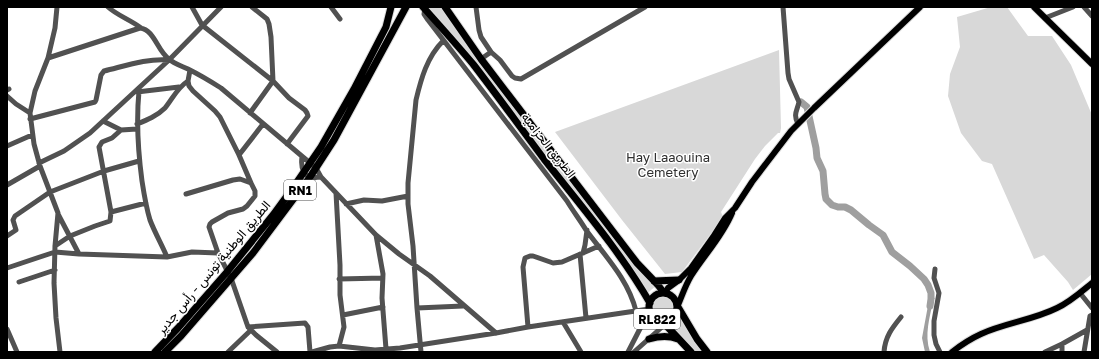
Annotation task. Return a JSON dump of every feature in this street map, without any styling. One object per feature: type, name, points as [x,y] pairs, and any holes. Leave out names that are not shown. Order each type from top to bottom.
[{"type":"highway","name":"الطريق الوطنية تونس - رأس جدير","points":[[155,352],[265,237],[310,177],[313,166],[382,36],[391,7]]},
{"type":"highway","name":"الطريق الحزامية","points":[[445,7],[481,59],[637,263],[664,293],[673,296],[685,321],[707,352]]},
{"type":"highway","name":"الطريق الوطنية تونس - رأس جدير","points":[[164,352],[181,336],[229,275],[304,172],[313,166],[334,140],[407,8]]},
{"type":"highway","name":"الطريق الحزامية","points":[[424,8],[473,65],[585,210],[628,268],[655,318],[663,323],[691,352]]},
{"type":"highway","points":[[654,281],[679,280]]},
{"type":"highway","name":"RL822","points":[[650,308],[653,297],[656,294],[664,293]]},
{"type":"highway","name":"RL822","points":[[663,323],[671,319],[676,314],[678,306]]},
{"type":"highway","points":[[649,340],[655,337],[668,336],[680,340]]},
{"type":"main road","points":[[678,306],[691,277],[717,239],[735,208],[760,172],[799,123],[920,7]]},
{"type":"main road","points":[[1034,7],[1092,64]]},
{"type":"main road","points":[[664,293],[691,268],[725,218],[735,208]]},
{"type":"main road","points":[[952,352],[982,333],[1059,308],[1092,283]]},
{"type":"street","points":[[57,7],[55,28],[48,58],[35,91],[30,116],[32,136],[47,184],[58,213],[79,254]]},
{"type":"street","points":[[108,7],[135,23],[154,38],[162,52],[169,60],[221,88],[313,166],[321,177],[376,235],[430,276],[496,333]]},
{"type":"street","points":[[192,7],[202,25],[273,81],[289,98],[305,110],[308,115],[287,144]]},
{"type":"street","points":[[7,185],[64,151],[90,133],[137,92],[221,7]]},
{"type":"street","points":[[250,113],[273,81],[272,37],[269,24],[267,19],[252,7]]},
{"type":"street","points":[[331,7],[340,19]]},
{"type":"street","points":[[476,7],[481,37],[491,52],[500,60],[512,76],[521,79],[645,7]]},
{"type":"street","points":[[784,7],[788,73],[799,102],[795,116],[799,123]]},
{"type":"street","points":[[1045,18],[1073,7]]},
{"type":"street","points":[[1084,7],[1092,16]]},
{"type":"street","points":[[424,8],[425,17],[567,201],[625,283],[636,312]]},
{"type":"street","points":[[48,58],[141,28]]},
{"type":"street","points":[[421,352],[413,246],[409,217],[408,196],[411,149],[418,90],[430,59],[443,41]]},
{"type":"street","points":[[481,59],[491,52]]},
{"type":"street","points":[[30,116],[95,102],[101,75],[104,71],[152,60],[169,60]]},
{"type":"street","points":[[190,70],[188,81],[189,86],[220,117],[255,191],[255,196],[245,208],[223,215],[212,222],[209,227],[218,254],[229,275],[246,322],[250,328],[278,352]]},
{"type":"street","points":[[55,246],[70,236],[110,221],[112,212],[99,147],[102,142],[112,138],[121,130],[137,126],[157,115],[165,108],[179,87],[188,81]]},
{"type":"street","points":[[137,92],[179,87]]},
{"type":"street","points":[[137,92],[139,161],[146,203],[151,222],[167,257]]},
{"type":"street","points":[[7,96],[30,116]]},
{"type":"street","points":[[103,121],[121,130]]},
{"type":"street","points":[[239,155],[263,124]]},
{"type":"street","points":[[7,146],[32,136]]},
{"type":"street","points":[[302,157],[302,169],[304,172],[310,177],[321,177]]},
{"type":"street","points":[[7,236],[16,230],[13,220],[15,216],[50,192],[104,171],[139,161]]},
{"type":"street","points":[[186,194],[233,180],[240,179],[251,183]]},
{"type":"street","points":[[336,193],[343,315],[343,332],[339,346]]},
{"type":"street","points":[[346,204],[364,200],[382,201],[408,196]]},
{"type":"street","points":[[112,212],[146,203]]},
{"type":"street","points":[[58,213],[54,283],[60,352]]},
{"type":"street","points":[[586,318],[582,254],[586,245],[587,230]]},
{"type":"street","points":[[376,235],[383,278],[383,307],[386,349]]},
{"type":"street","points":[[528,327],[523,267],[525,258],[533,256],[557,263],[599,246]]},
{"type":"street","points":[[7,268],[55,252],[167,257],[192,252],[218,254]]},
{"type":"street","points":[[935,269],[934,278],[939,293],[934,321],[934,335],[940,352]]},
{"type":"street","points":[[19,282],[55,270]]},
{"type":"street","points":[[340,279],[383,278]]},
{"type":"street","points":[[1080,293],[1092,308]]},
{"type":"street","points":[[417,308],[463,306]]},
{"type":"street","points":[[343,315],[383,307]]},
{"type":"street","points":[[228,352],[250,328],[305,323],[308,327],[311,352],[339,346],[368,351],[386,349],[400,350],[420,345],[528,327],[636,312],[650,308]]},
{"type":"street","name":"RL822","points":[[628,352],[650,308]]},
{"type":"street","points":[[1084,352],[1090,316],[1092,315]]},
{"type":"street","points":[[884,352],[884,346],[890,330],[901,317]]},
{"type":"street","points":[[564,322],[581,352]]},
{"type":"street","name":"RL822","points":[[634,352],[649,340],[663,323]]},
{"type":"street","points":[[7,329],[17,352]]},
{"type":"street","points":[[1045,352],[1087,330]]},
{"type":"street","points":[[1062,344],[1062,352]]},
{"type":"green space","points":[[426,7],[442,7],[656,286],[647,294],[634,270],[534,140]]},
{"type":"green space","points":[[991,7],[1007,7],[1028,36],[1052,36],[1071,65],[1092,115],[1092,274],[1073,290],[1068,282],[1044,255],[1034,259],[992,164],[982,161],[961,133],[948,96],[950,74],[960,47],[957,17]]},
{"type":"green space","name":"Hay Laaouina Cemetery","points":[[779,50],[780,133],[778,133],[765,146],[755,159],[721,212],[723,217],[682,272],[665,274],[555,132]]},
{"type":"green space","points":[[664,295],[672,298],[675,306],[672,314],[664,317],[656,314],[653,306],[656,298]]},
{"type":"green space","points":[[680,316],[685,326],[704,352],[693,352],[668,326],[676,321]]},
{"type":"shaded area","points":[[928,297],[935,298],[933,300],[929,320],[928,345],[930,352],[925,352],[922,338],[929,300]]},
{"type":"waterway","points":[[801,102],[807,107],[817,158],[823,171],[826,199],[832,205],[845,207],[851,210],[883,235],[892,252],[910,266],[924,279],[928,285],[931,293],[930,306]]}]
